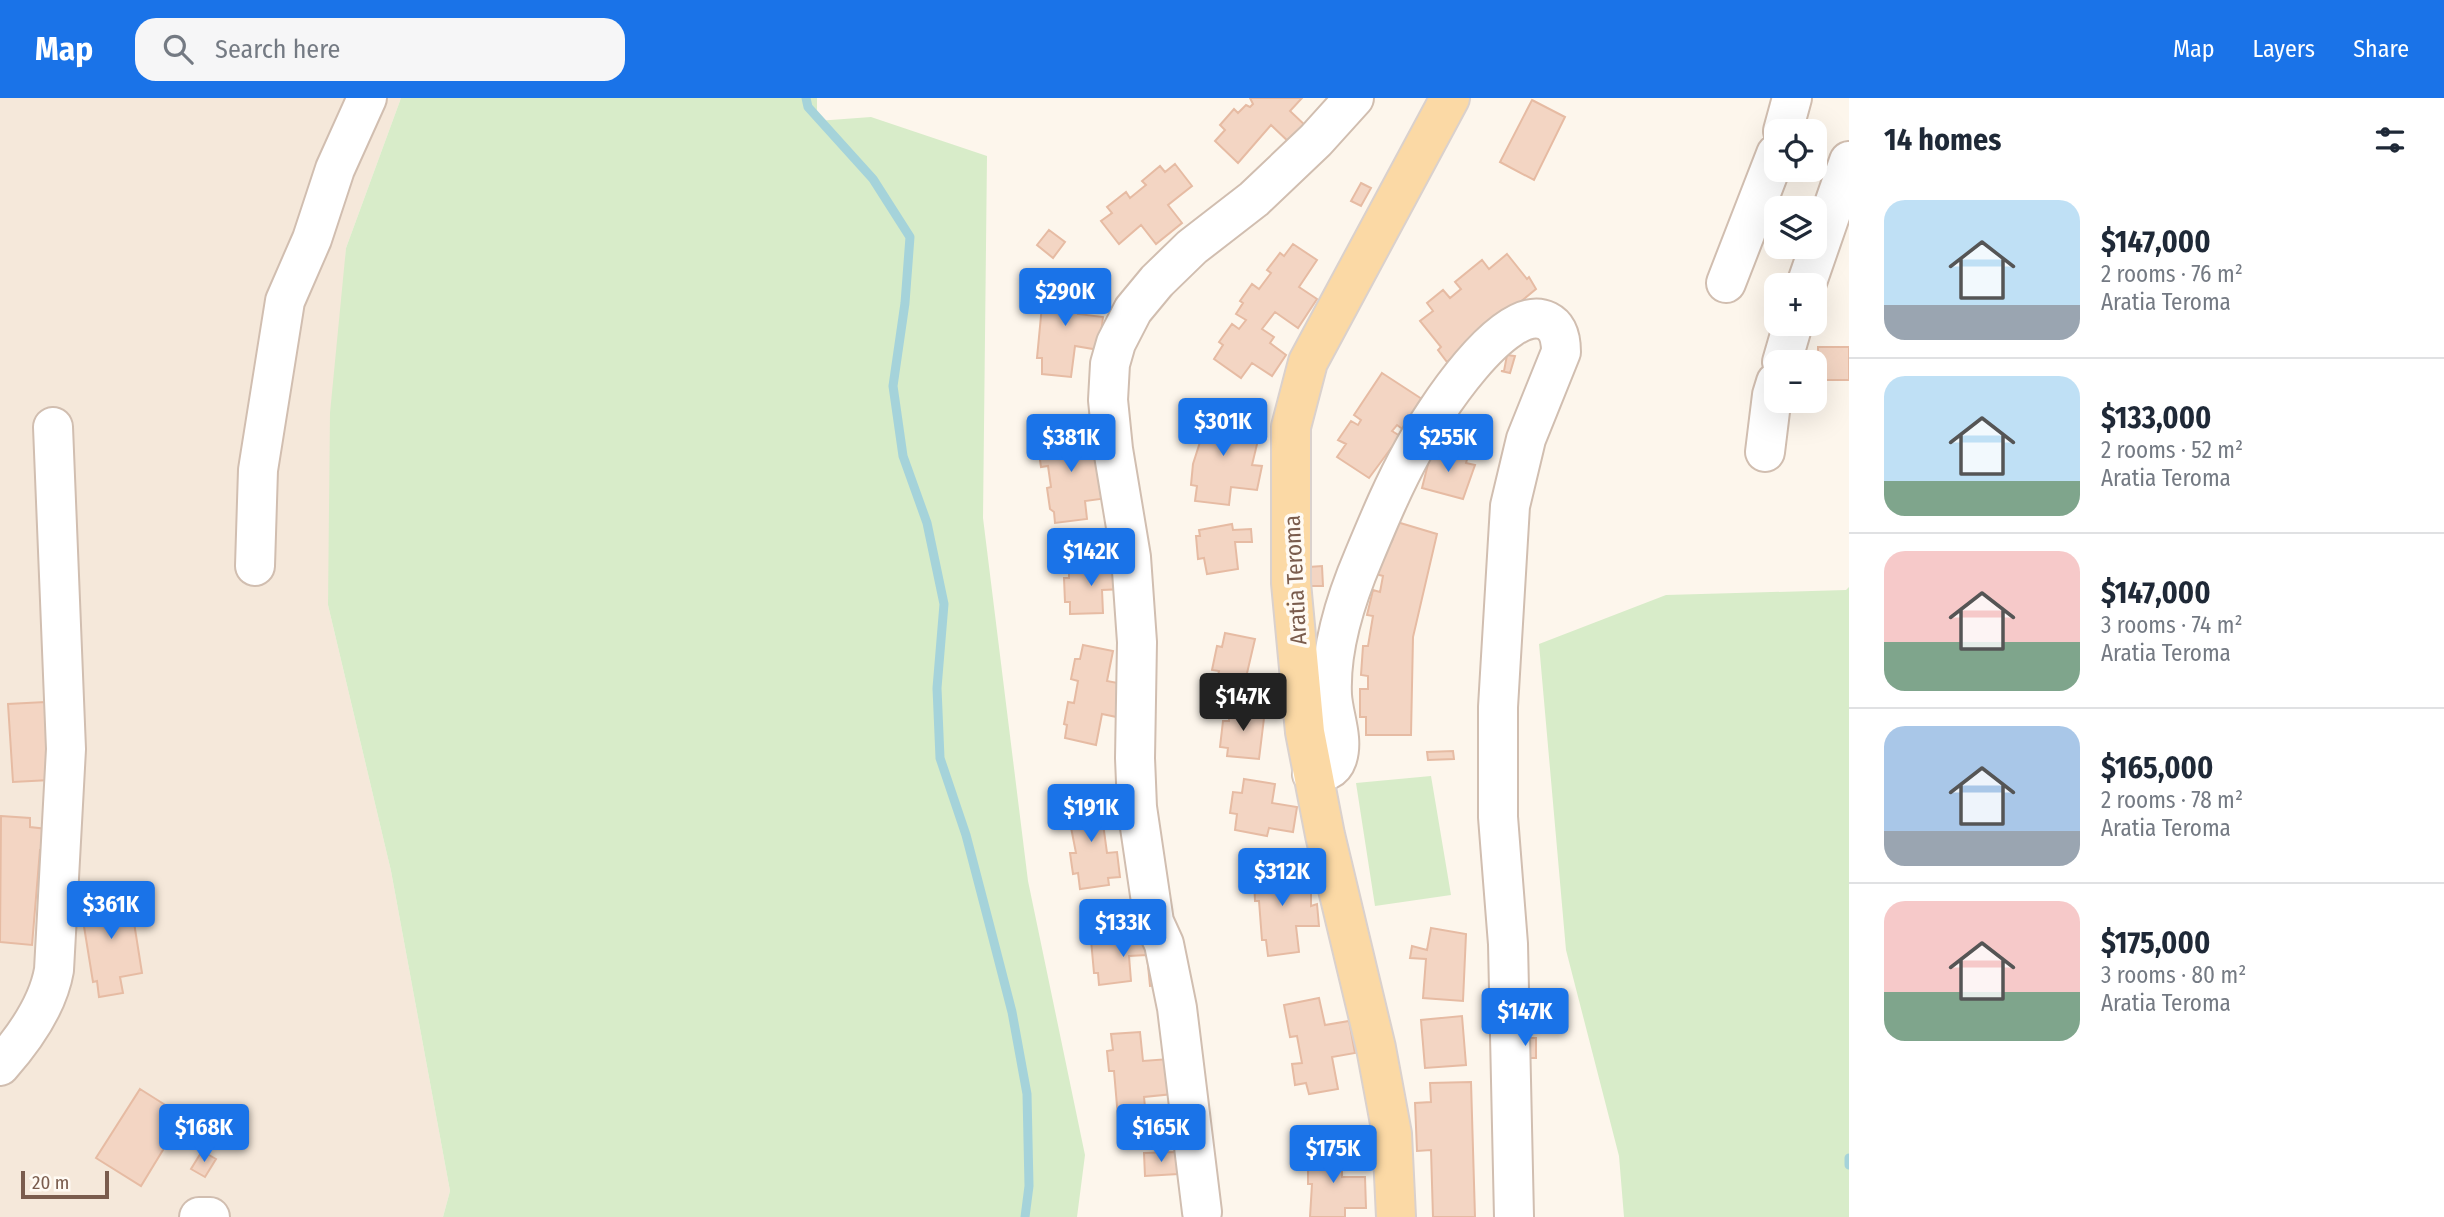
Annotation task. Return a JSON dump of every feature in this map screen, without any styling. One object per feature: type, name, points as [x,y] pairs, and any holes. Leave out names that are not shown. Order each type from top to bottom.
[{"type":"main road","name":"Aratia Teroma","points":[[1396,1217],[1392,1133],[1376,1048],[1312,774],[1305,732],[1291,583],[1291,427],[1308,362],[1450,98]]},
{"type":"street","points":[[255,566],[258,470],[285,302],[312,239],[334,169],[367,98]]},
{"type":"street","points":[[1202,1212],[1177,1008],[1164,944],[1154,922],[1138,807],[1135,758],[1137,642],[1131,557],[1115,463],[1108,400],[1110,363],[1116,343],[1133,310],[1157,281],[1192,247],[1254,199],[1316,140],[1354,98]]},
{"type":"street","points":[[1786,119],[1792,98]]},
{"type":"street","points":[[1810,273],[1849,161]]},
{"type":"street","points":[[1726,283],[1765,182]]},
{"type":"street","points":[[1312,774],[1330,770],[1340,750],[1332,695],[1334,659],[1344,615],[1359,566],[1384,507],[1413,450],[1442,402],[1483,351],[1510,327],[1525,318],[1540,317],[1554,324],[1561,338],[1561,352],[1526,439],[1510,506],[1498,707],[1498,817],[1508,944],[1514,1217]]},
{"type":"street","points":[[1765,452],[1770,413]]},
{"type":"street","points":[[0,1066],[35,1018],[52,983],[54,970],[66,749],[53,427]]},
{"type":"street","points":[[199,1217],[210,1217]]},
{"type":"shaded area","points":[[0,98],[401,98],[346,248],[328,605],[391,871],[450,1191],[443,1217],[0,1217]]},
{"type":"green space","points":[[401,98],[817,98],[817,121],[871,117],[987,156],[983,518],[1028,881],[1085,1155],[1077,1217],[443,1217],[450,1191],[391,871],[328,605],[330,413],[346,248]]},
{"type":"green space","points":[[1849,587],[1849,1217],[1624,1217],[1619,1156],[1566,950],[1539,644],[1666,595],[1846,590]]},
{"type":"green space","points":[[1431,776],[1451,895],[1375,906],[1356,783]]},
{"type":"building","points":[[1250,98],[1302,98],[1290,111],[1308,128],[1292,145],[1271,125],[1238,163],[1215,141],[1225,130],[1220,125],[1234,109],[1238,113],[1246,105],[1250,107],[1253,104]]},
{"type":"building","points":[[1532,100],[1565,117],[1534,180],[1500,162]]},
{"type":"building","points":[[1175,164],[1192,186],[1168,205],[1182,223],[1156,244],[1141,225],[1119,244],[1101,221],[1112,213],[1107,207],[1126,192],[1130,198],[1146,185],[1142,181],[1160,166],[1165,172]]},
{"type":"building","points":[[1361,183],[1371,188],[1361,206],[1351,201]]},
{"type":"building","points":[[1049,230],[1065,242],[1053,258],[1037,245]]},
{"type":"building","points":[[1293,244],[1317,260],[1299,287],[1317,299],[1298,328],[1275,312],[1262,329],[1274,337],[1270,343],[1286,355],[1272,376],[1252,363],[1241,378],[1214,359],[1223,345],[1219,342],[1232,324],[1239,329],[1246,320],[1236,314],[1243,303],[1240,301],[1252,284],[1259,289],[1271,273],[1267,270],[1280,253],[1284,256]]},
{"type":"building","points":[[1507,254],[1527,279],[1529,277],[1536,289],[1447,362],[1438,350],[1441,347],[1420,321],[1433,311],[1427,303],[1443,290],[1450,298],[1461,289],[1455,282],[1482,260],[1489,269]]},
{"type":"building","points":[[1051,278],[1082,280],[1078,314],[1103,317],[1099,350],[1075,346],[1071,377],[1042,374],[1042,358],[1037,358],[1043,295],[1049,297]]},
{"type":"building","points":[[1818,347],[1849,347],[1849,380],[1827,380],[1827,350],[1818,350]]},
{"type":"building","points":[[1507,355],[1515,356],[1510,373],[1501,371],[1504,371]]},
{"type":"building","points":[[1382,373],[1428,403],[1408,433],[1397,425],[1392,431],[1400,436],[1369,478],[1337,457],[1346,444],[1338,440],[1351,421],[1358,425],[1361,420],[1354,415]]},
{"type":"building","points":[[1208,406],[1240,412],[1237,434],[1258,440],[1252,465],[1262,466],[1257,490],[1231,487],[1229,505],[1195,501],[1197,486],[1191,485],[1193,464],[1200,442],[1195,440],[1200,421],[1205,423]]},
{"type":"building","points":[[1077,427],[1080,451],[1101,448],[1108,498],[1085,501],[1087,519],[1055,523],[1047,488],[1051,487],[1048,466],[1041,467],[1038,446],[1042,445],[1041,432]]},
{"type":"building","points":[[1447,450],[1468,456],[1466,463],[1475,465],[1463,499],[1422,488],[1431,452],[1445,455]]},
{"type":"building","points":[[1397,522],[1437,534],[1413,637],[1411,735],[1366,735],[1366,717],[1360,717],[1360,689],[1368,689],[1368,676],[1361,675],[1363,646],[1368,646],[1373,616],[1367,615],[1373,590],[1380,592],[1383,576],[1376,574],[1386,540],[1392,541]]},
{"type":"building","points":[[1232,524],[1233,530],[1251,529],[1252,542],[1235,542],[1238,569],[1207,574],[1204,558],[1198,559],[1196,536],[1200,536],[1199,530]]},
{"type":"building","points":[[1322,566],[1323,586],[1311,586],[1309,567]]},
{"type":"building","points":[[1123,567],[1124,589],[1102,590],[1103,613],[1070,614],[1070,602],[1065,602],[1064,578],[1069,578],[1069,568]]},
{"type":"building","points":[[1225,633],[1255,639],[1244,686],[1217,680],[1219,671],[1212,670],[1217,646],[1222,647]]},
{"type":"building","points":[[1083,645],[1113,651],[1107,681],[1133,686],[1126,719],[1102,714],[1096,745],[1065,738],[1067,725],[1064,724],[1068,702],[1074,703],[1078,681],[1071,679],[1075,659],[1080,659]]},
{"type":"building","points":[[45,702],[50,780],[13,782],[8,704]]},
{"type":"building","points":[[1229,708],[1265,710],[1259,759],[1227,756],[1228,748],[1220,747],[1223,721],[1229,721]]},
{"type":"building","points":[[1453,751],[1454,759],[1428,760],[1427,752]]},
{"type":"building","points":[[1244,779],[1275,784],[1272,803],[1297,807],[1293,832],[1269,828],[1267,836],[1235,830],[1237,814],[1230,813],[1233,792],[1242,793]]},
{"type":"building","points":[[1099,794],[1107,853],[1117,852],[1120,877],[1108,878],[1109,885],[1080,889],[1078,873],[1073,874],[1070,853],[1076,853],[1068,812],[1076,811],[1074,796]]},
{"type":"building","points":[[1,816],[30,818],[30,827],[47,829],[46,850],[40,850],[32,945],[0,942]]},
{"type":"building","points":[[1286,859],[1290,891],[1311,891],[1311,906],[1317,904],[1319,926],[1296,926],[1299,952],[1268,956],[1266,940],[1262,940],[1259,901],[1255,901],[1254,880],[1258,881],[1257,863]]},
{"type":"building","points":[[129,891],[142,973],[120,977],[123,993],[99,997],[97,981],[93,982],[81,908],[90,906],[88,897]]},
{"type":"building","points":[[1431,928],[1466,934],[1463,1001],[1423,998],[1426,959],[1410,958],[1412,946],[1427,950]]},
{"type":"building","points":[[1150,934],[1162,985],[1150,986],[1147,955],[1129,956],[1131,981],[1099,985],[1098,973],[1094,973],[1091,940]]},
{"type":"building","points":[[1319,998],[1325,1025],[1349,1021],[1355,1053],[1332,1057],[1338,1089],[1309,1094],[1306,1083],[1295,1085],[1292,1064],[1302,1063],[1297,1036],[1290,1037],[1284,1005]]},
{"type":"building","points":[[1462,1016],[1466,1065],[1425,1068],[1421,1020]]},
{"type":"building","points":[[1140,1032],[1143,1061],[1169,1059],[1173,1094],[1144,1097],[1147,1126],[1119,1129],[1114,1071],[1109,1071],[1107,1051],[1113,1050],[1111,1034]]},
{"type":"building","points":[[1514,1038],[1536,1038],[1536,1058],[1514,1058]]},
{"type":"building","points":[[1471,1082],[1475,1217],[1433,1217],[1431,1150],[1417,1151],[1415,1103],[1431,1102],[1430,1083]]},
{"type":"building","points":[[140,1089],[189,1120],[170,1148],[166,1145],[141,1186],[96,1158]]},
{"type":"building","points":[[1164,1108],[1177,1108],[1178,1134],[1164,1135]]},
{"type":"building","points":[[1312,1146],[1342,1146],[1342,1177],[1365,1177],[1366,1208],[1345,1208],[1345,1217],[1310,1217],[1312,1184],[1308,1184],[1308,1162],[1313,1162]]},
{"type":"building","points":[[202,1151],[216,1159],[205,1177],[191,1169]]},
{"type":"building","points":[[1176,1152],[1178,1174],[1145,1176],[1144,1153]]},
{"type":"waterway","points":[[806,98],[808,107],[873,179],[910,237],[905,303],[893,386],[903,456],[927,523],[944,604],[937,688],[940,758],[966,835],[989,923],[1012,1012],[1027,1094],[1029,1186],[1025,1217]]},
{"type":"waterway","points":[[1849,1158],[1849,1165]]}]
